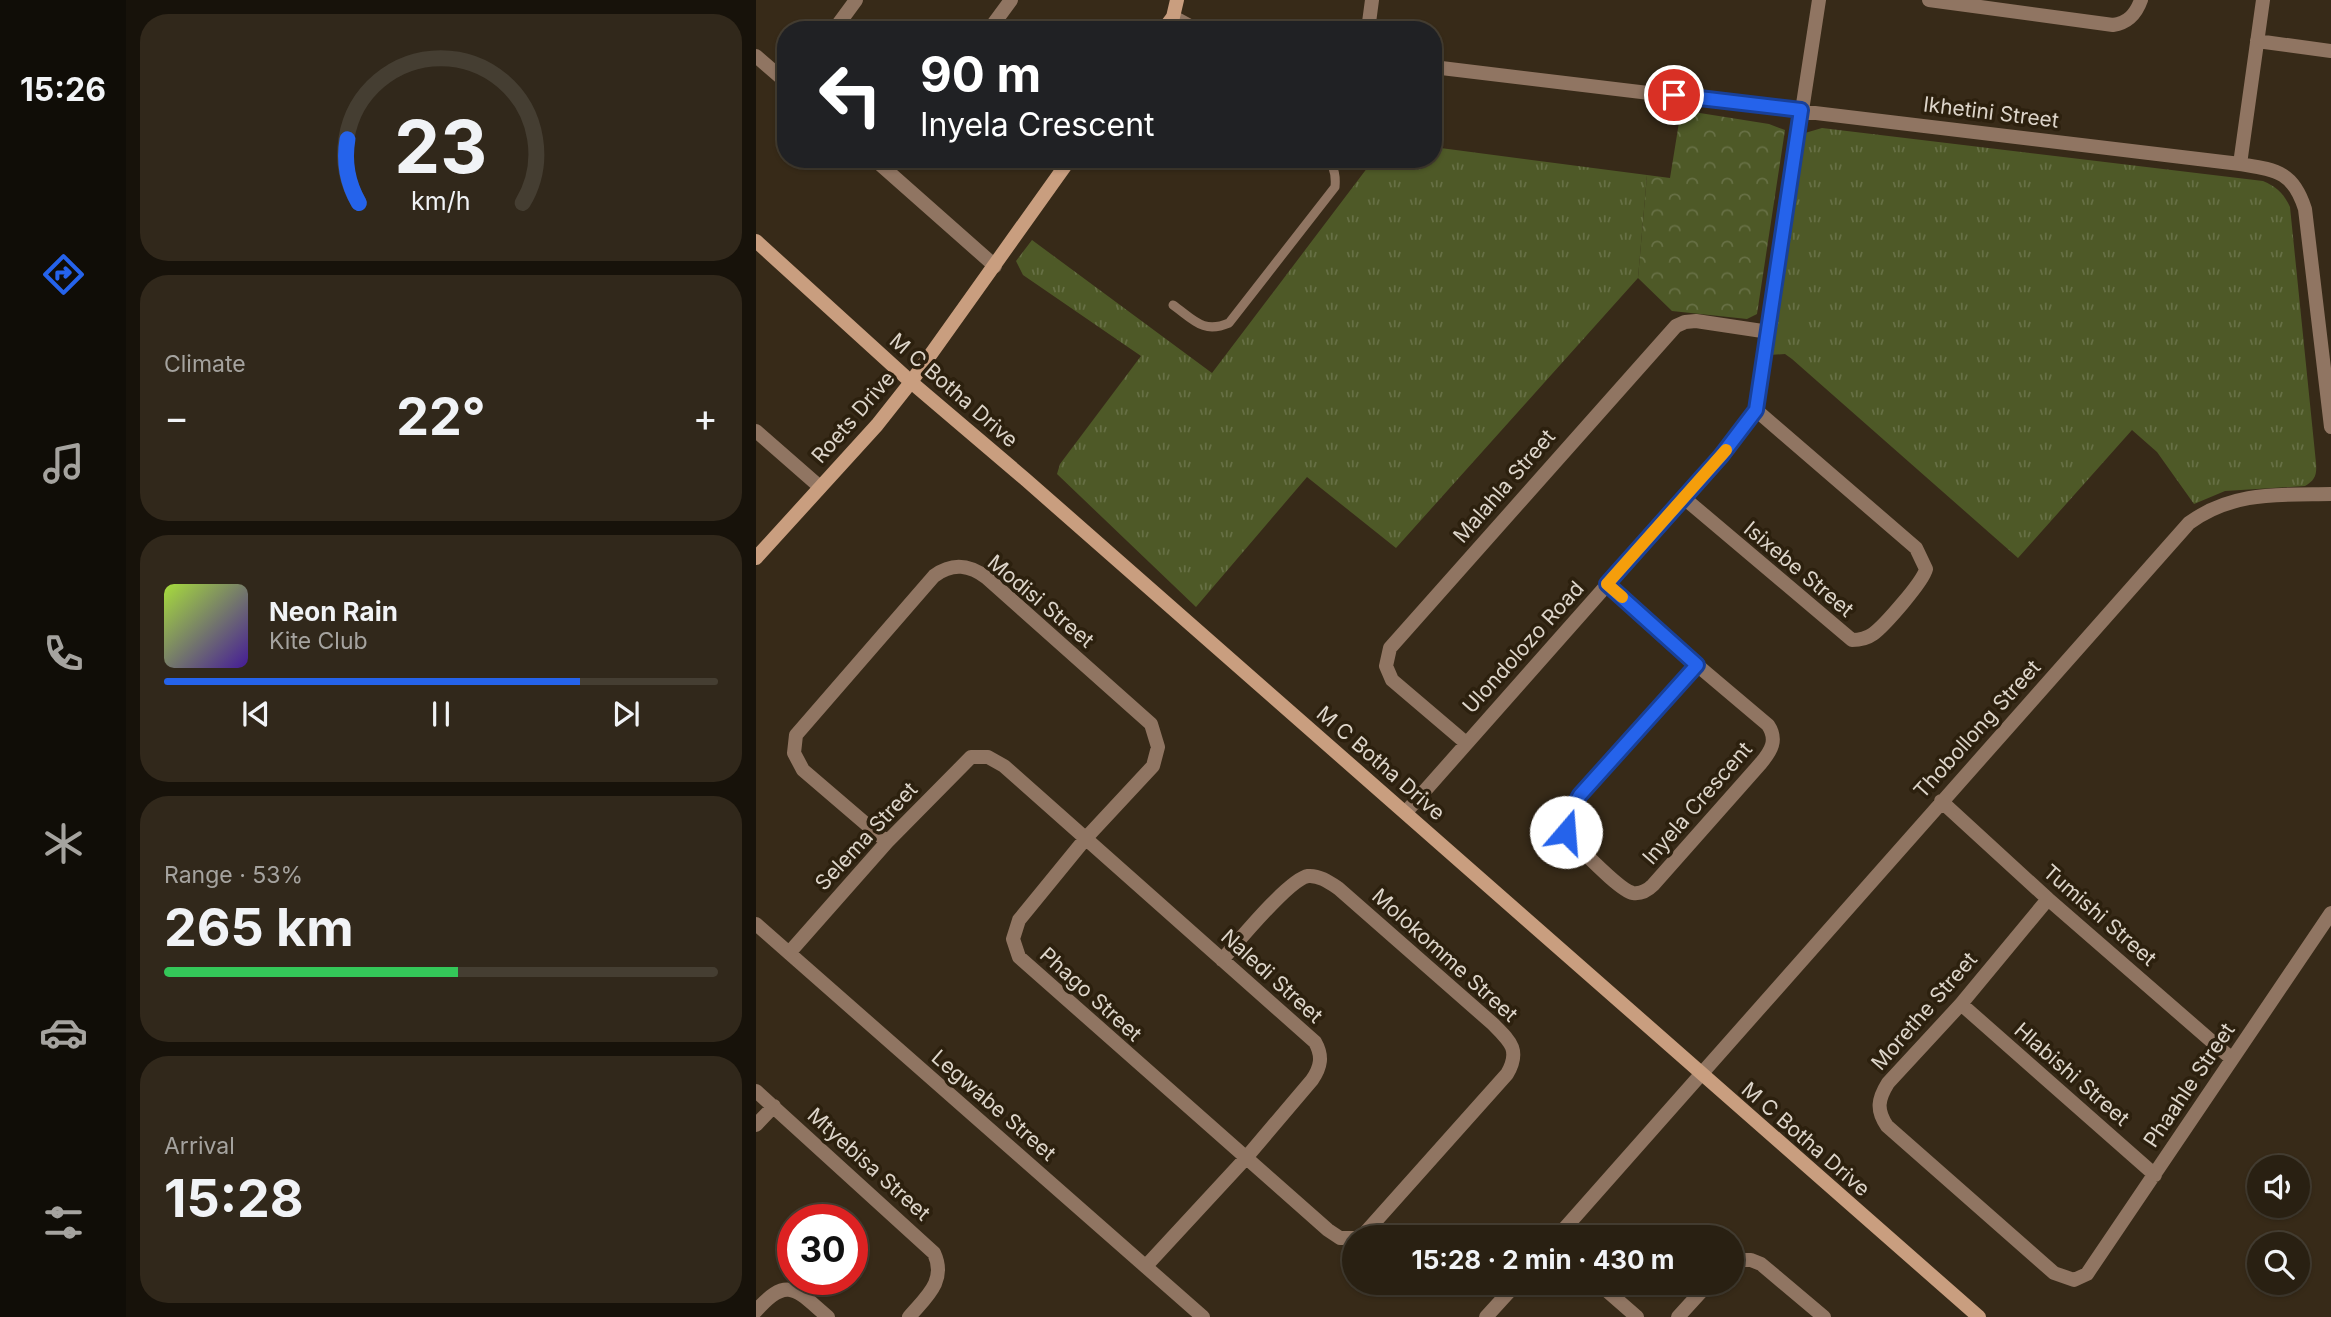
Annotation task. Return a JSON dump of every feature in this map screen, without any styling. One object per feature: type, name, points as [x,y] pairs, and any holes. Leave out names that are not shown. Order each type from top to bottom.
[{"type":"street","points":[[841,21],[856,0]]},
{"type":"street","points":[[996,21],[1011,0]]},
{"type":"street","points":[[1169,21],[1177,0]]},
{"type":"street","points":[[1369,21],[1372,0]]},
{"type":"street","name":"Ulondolozo Road","points":[[1406,813],[1721,456],[1756,410],[1819,0]]},
{"type":"street","points":[[1929,0],[2113,25],[2125,22],[2131,17],[2141,0]]},
{"type":"street","points":[[2240,164],[2263,0]]},
{"type":"street","points":[[1172,17],[1180,21]]},
{"type":"street","points":[[2257,41],[2331,51]]},
{"type":"street","points":[[756,56],[777,74]]},
{"type":"street","name":"Ikhetini Street","points":[[1442,68],[2240,164],[2281,174],[2294,183],[2305,209],[2331,427]]},
{"type":"street","points":[[893,168],[995,266]]},
{"type":"street","name":"Roets Drive","points":[[756,558],[877,425],[911,382],[1064,168]]},
{"type":"street","name":"M C Botha Drive","points":[[756,241],[911,382],[1025,479],[1979,1317]]},
{"type":"street","name":"Malahla Street","points":[[1465,743],[1392,680],[1387,666],[1390,648],[1676,326],[1685,322],[1715,322],[1769,332]]},
{"type":"street","name":"Isixebe Street","points":[[1684,498],[1852,640],[1864,639],[1875,632],[1920,582],[1926,569],[1916,548],[1756,410]]},
{"type":"street","points":[[756,431],[820,487]]},
{"type":"street","name":"Thobollong Street","points":[[1568,1225],[2189,523],[2215,506],[2231,501],[2331,494]]},
{"type":"street","name":"Modisi Street","points":[[887,842],[803,770],[794,753],[796,736],[934,576],[946,568],[956,566],[973,569],[987,578],[1151,724],[1154,730],[1158,747],[1153,766],[1086,838]]},
{"type":"street","name":"Inyela Crescent","points":[[1607,584],[1768,725],[1773,736],[1772,749],[1761,764],[1653,885],[1642,892],[1632,893],[1618,884],[1570,839],[1566,832],[1569,814],[1580,795],[1697,665]]},
{"type":"street","name":"Naledi Street","points":[[979,755],[1004,766],[1315,1042],[1320,1054],[1320,1065],[1312,1080],[1146,1266]]},
{"type":"street","name":"Selema Street","points":[[789,953],[887,842],[963,763],[979,755]]},
{"type":"street","name":"Tumishi Street","points":[[1941,801],[2048,899],[2232,1059]]},
{"type":"street","name":"Phago Street","points":[[1086,838],[1019,920],[1013,939],[1018,957],[1245,1158]]},
{"type":"street","name":"Molokomme Street","points":[[1222,960],[1294,882],[1312,876],[1320,878],[1338,888],[1493,1024],[1511,1043],[1514,1059],[1507,1074],[1372,1225]]},
{"type":"street","name":"Morethe Street","points":[[2048,899],[1961,1004],[1888,1083],[1879,1102],[1881,1117],[1886,1126],[2054,1273],[2068,1279],[2080,1278]]},
{"type":"street","name":"Phaahle Street","points":[[2080,1278],[2087,1274],[2331,914]]},
{"type":"street","name":"Legwabe Street","points":[[756,924],[1203,1317]]},
{"type":"street","name":"Hlabishi Street","points":[[1961,1004],[2155,1175]]},
{"type":"street","name":"Mtyebisa Street","points":[[756,1091],[929,1246],[937,1260],[939,1276],[909,1317]]},
{"type":"street","points":[[756,1125],[774,1106]]},
{"type":"street","name":"Molokomme Street","points":[[1245,1158],[1334,1235],[1342,1237]]},
{"type":"street","points":[[1744,1260],[1761,1264],[1824,1317]]},
{"type":"street","points":[[756,1311],[774,1292],[792,1290],[798,1291],[828,1317]]},
{"type":"street","points":[[1486,1317],[1506,1295]]},
{"type":"street","points":[[1612,1295],[1637,1317]]},
{"type":"street","points":[[1678,1317],[1698,1295]]},
{"type":"lane","points":[[1173,305],[1206,328],[1229,323],[1335,187],[1336,174],[1333,168]]},
{"type":"green space","points":[[1681,110],[1769,124],[1785,130],[1757,314],[1747,319],[1672,311],[1638,278],[1647,175],[1670,178]]},
{"type":"green space","points":[[1822,128],[2263,181],[2276,188],[2290,207],[2316,463],[2313,479],[2305,486],[2225,491],[2194,504],[2157,452],[2132,430],[2018,558],[1792,359],[1785,354],[1769,355],[1805,133]]},
{"type":"green space","points":[[1442,148],[1647,175],[1638,278],[1396,548],[1307,477],[1196,607],[1057,474],[1060,464],[1141,356],[1023,275],[1016,261],[1032,240],[1212,373],[1367,168],[1442,168]]},
{"type":"slow traffic","points":[[1622,597],[1607,584],[1726,450]]},
{"type":"route","points":[[1566,832],[1569,814],[1580,795],[1697,665],[1607,584],[1721,456],[1756,410],[1784,231],[1801,110],[1674,95]]}]
